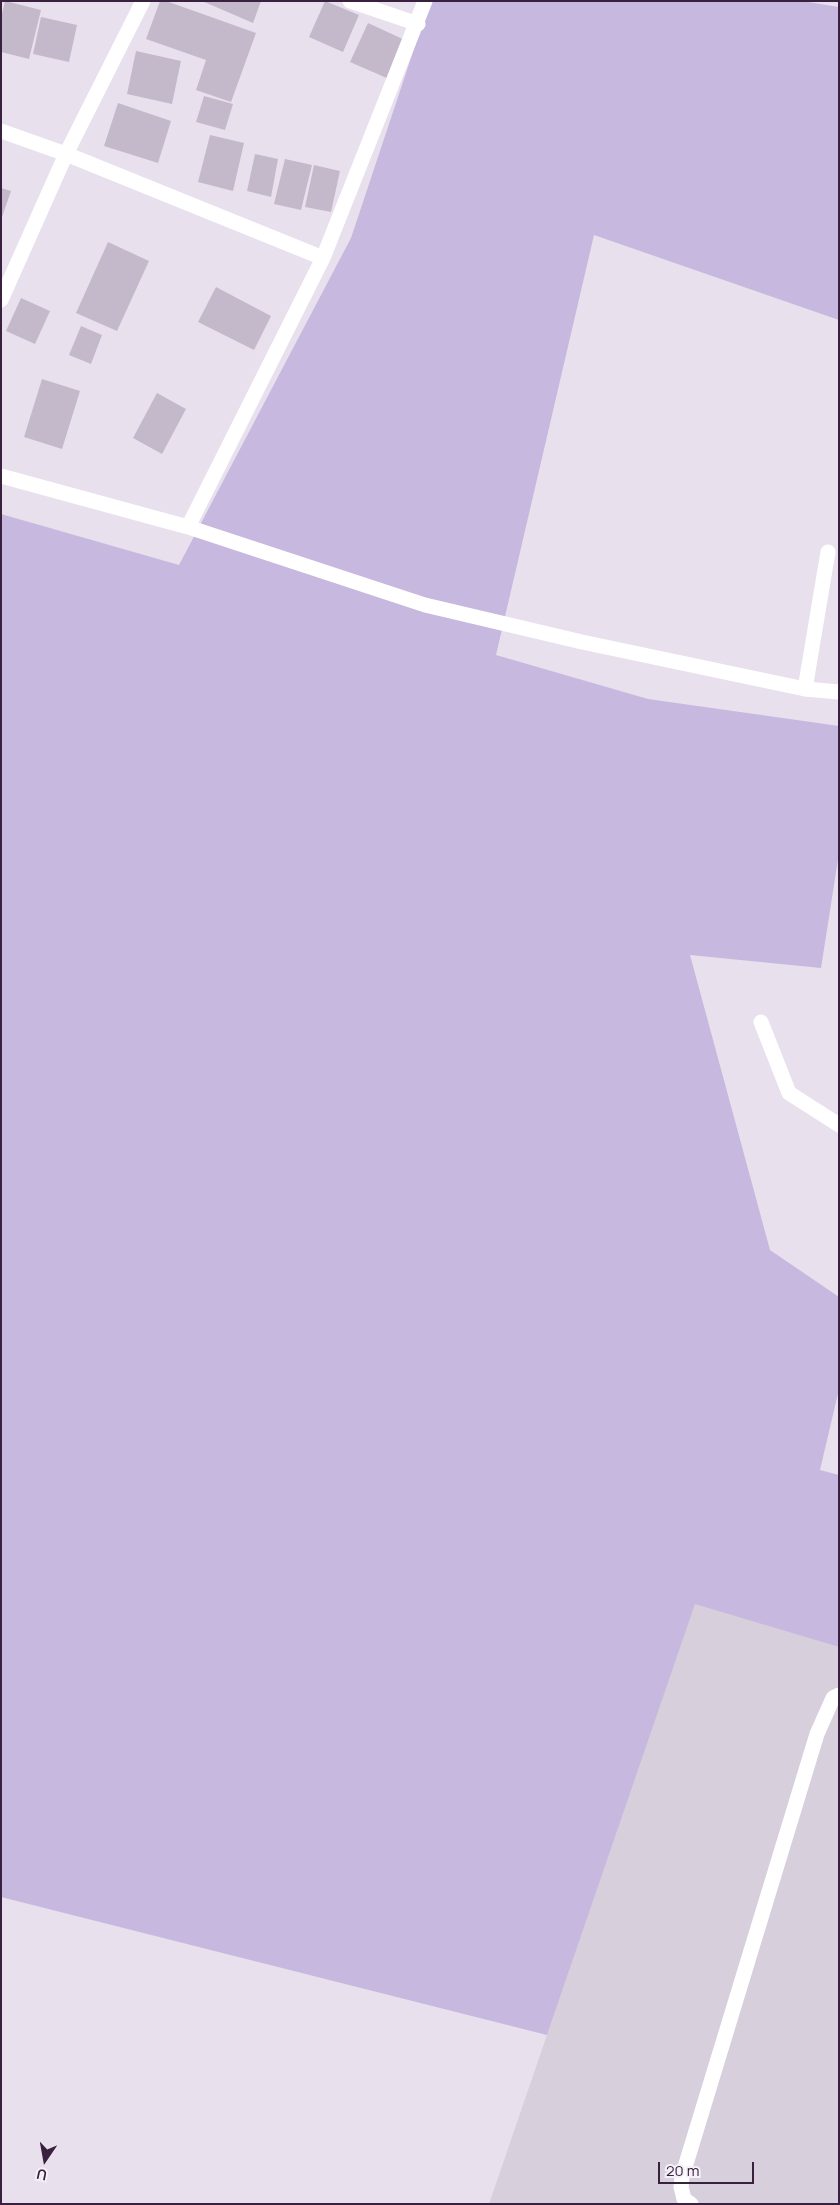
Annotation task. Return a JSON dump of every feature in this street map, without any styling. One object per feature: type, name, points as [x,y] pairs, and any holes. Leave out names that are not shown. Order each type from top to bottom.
[{"type":"street","points":[[1,300],[66,154],[143,1]]},
{"type":"street","points":[[350,1],[418,24]]},
{"type":"street","points":[[188,527],[323,258],[418,24],[425,1]]},
{"type":"street","points":[[1,131],[66,154],[323,258]]},
{"type":"street","points":[[1,476],[188,527],[425,605],[582,642],[805,689],[839,692]]},
{"type":"street","points":[[805,689],[828,552]]},
{"type":"street","points":[[761,1022],[789,1093],[839,1125]]},
{"type":"street","points":[[691,2204],[684,2199],[680,2187],[682,2177],[817,1734],[833,1698],[839,1694]]},
{"type":"shaded area","points":[[430,1],[802,1],[839,7],[839,320],[594,235],[496,655],[648,699],[839,726],[839,853],[821,968],[690,955],[770,1250],[839,1297],[839,1389],[820,1470],[839,1475],[839,1647],[695,1604],[547,2035],[1,1897],[1,514],[179,565],[351,238]]},
{"type":"shaded area","points":[[695,1603],[839,1647],[839,2204],[489,2204]]},
{"type":"building","points":[[5,1],[41,10],[29,59],[1,52],[1,18]]},
{"type":"building","points":[[160,1],[166,1],[256,33],[231,102],[196,90],[206,60],[146,39]]},
{"type":"building","points":[[202,1],[261,1],[253,23]]},
{"type":"building","points":[[325,1],[359,15],[343,52],[309,37]]},
{"type":"building","points":[[41,17],[77,25],[69,62],[33,54]]},
{"type":"building","points":[[368,23],[407,41],[389,79],[350,62]]},
{"type":"building","points":[[136,51],[181,61],[172,104],[127,94]]},
{"type":"building","points":[[204,96],[233,104],[225,130],[196,122]]},
{"type":"building","points":[[118,103],[171,121],[158,163],[104,146]]},
{"type":"building","points":[[210,135],[244,143],[233,191],[198,182]]},
{"type":"building","points":[[255,154],[278,159],[271,197],[247,191]]},
{"type":"building","points":[[285,159],[312,165],[301,210],[274,204]]},
{"type":"building","points":[[314,165],[340,171],[331,212],[305,207]]},
{"type":"building","points":[[1,188],[11,191],[2,217],[1,217]]},
{"type":"building","points":[[108,242],[149,261],[117,331],[76,313]]},
{"type":"building","points":[[216,287],[271,316],[254,350],[198,322]]},
{"type":"building","points":[[21,298],[50,311],[35,344],[6,331]]},
{"type":"building","points":[[81,326],[102,335],[91,364],[69,355]]},
{"type":"building","points":[[42,379],[80,391],[62,449],[24,437]]},
{"type":"building","points":[[157,393],[186,409],[162,454],[133,438]]}]
